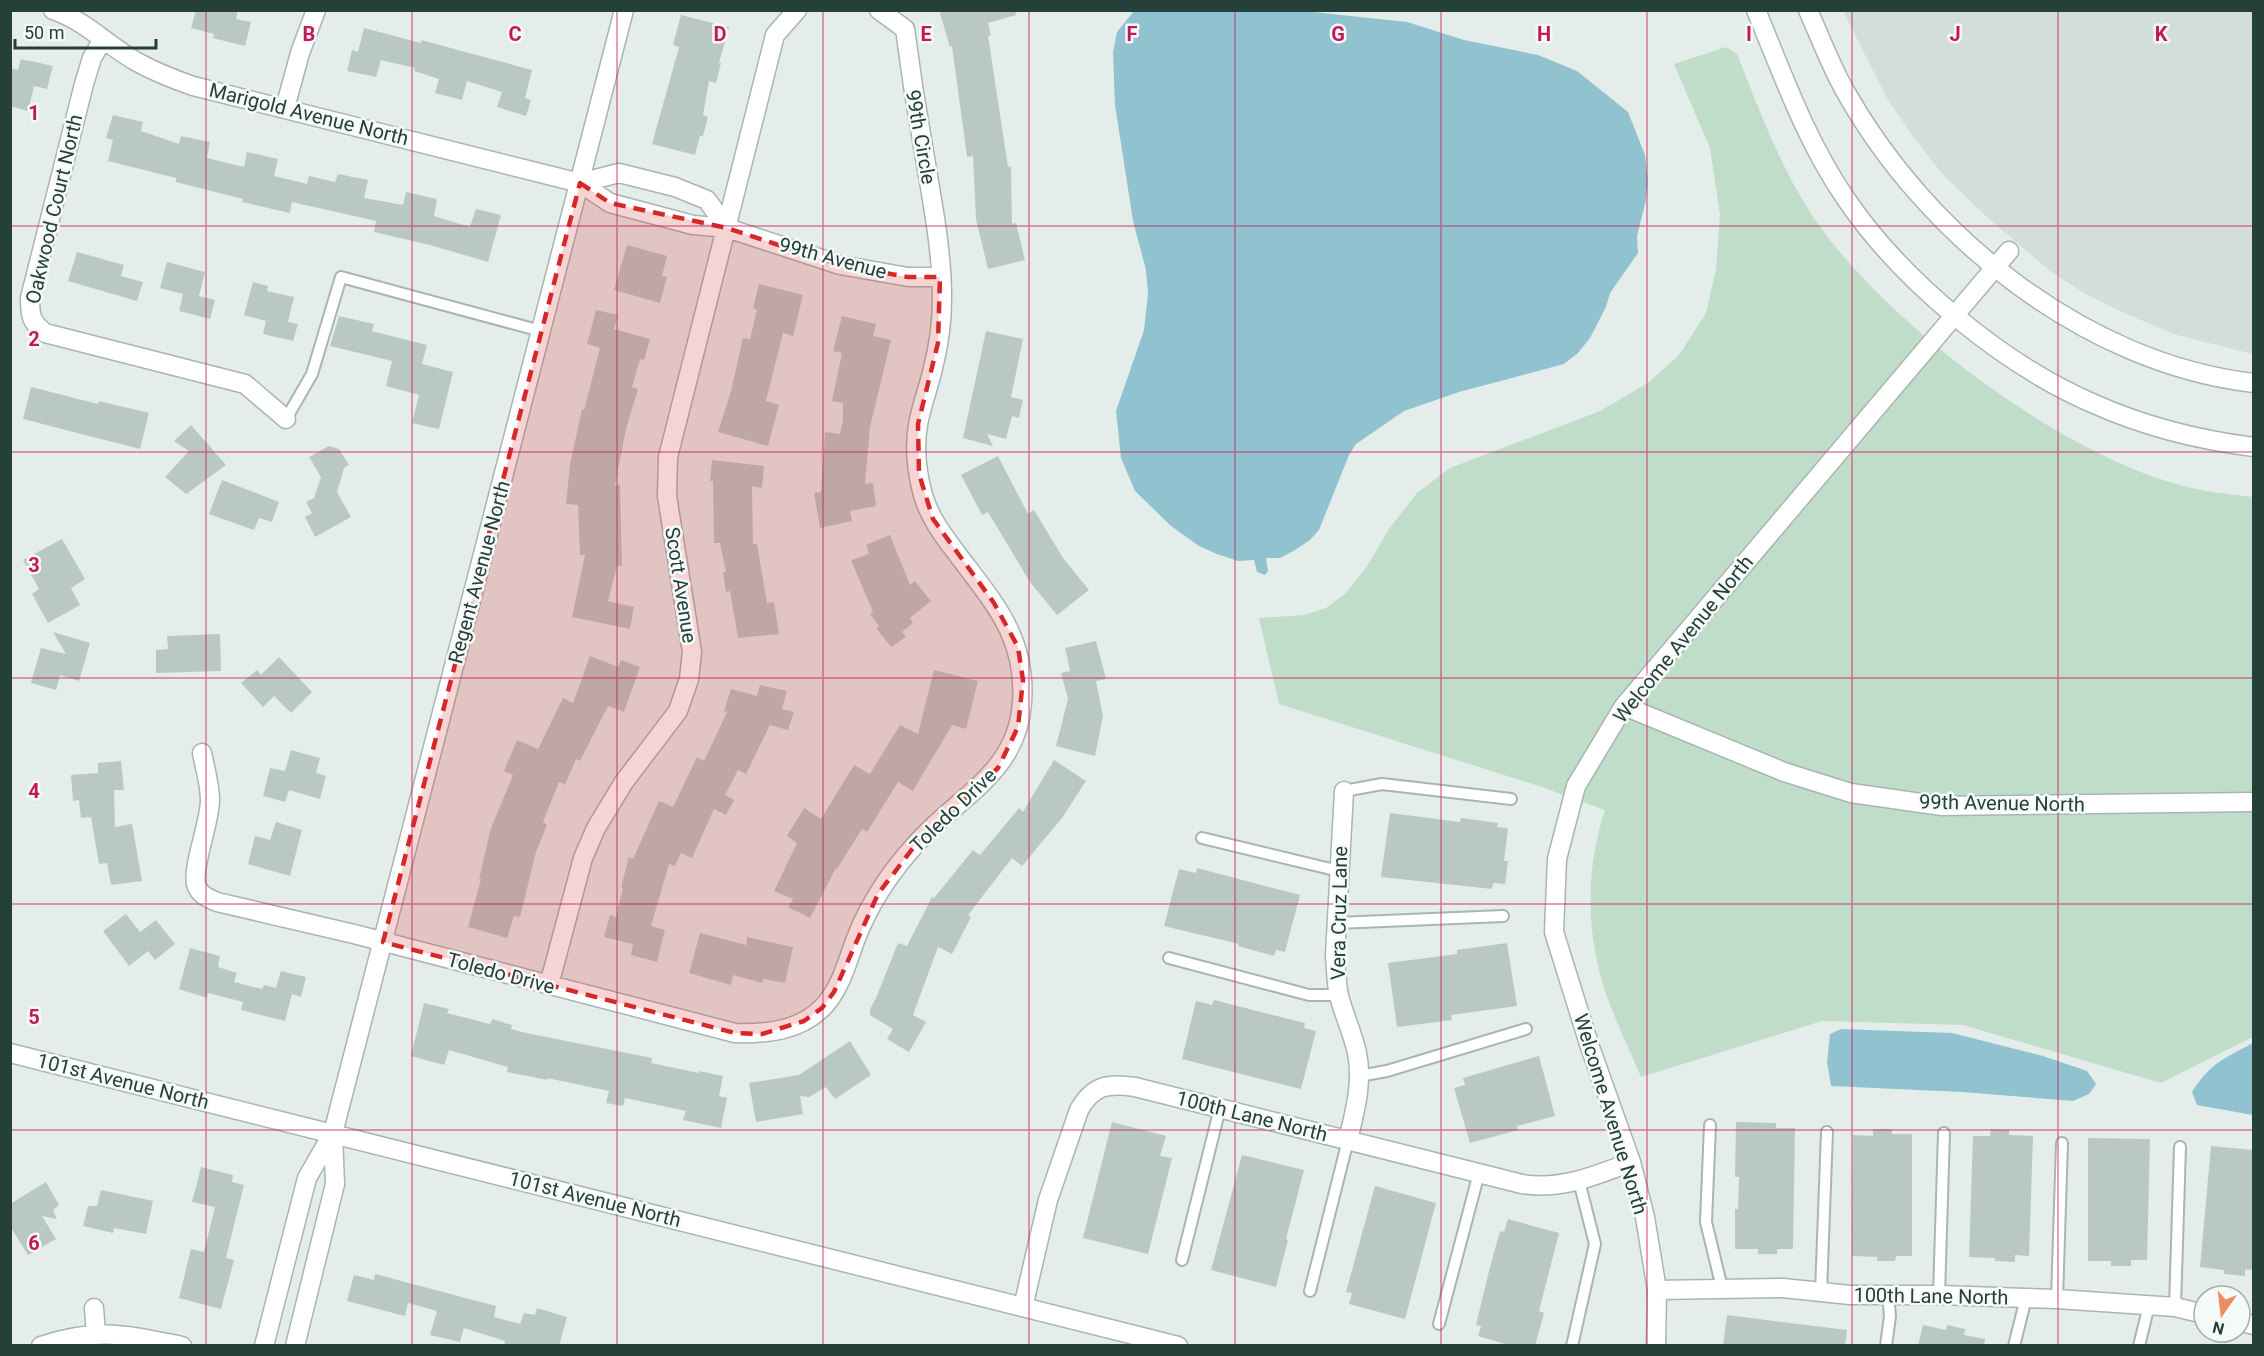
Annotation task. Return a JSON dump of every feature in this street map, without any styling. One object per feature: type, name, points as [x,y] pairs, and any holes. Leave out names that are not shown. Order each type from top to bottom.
[{"type":"street","name":"Marigold Avenue North","points":[[53,10],[83,23],[136,62],[164,76],[193,86],[580,183]]},
{"type":"street","points":[[285,108],[300,53],[316,10]]},
{"type":"street","name":"Regent Avenue North","points":[[264,1346],[307,1178],[333,1133],[624,10]]},
{"type":"street","points":[[727,228],[775,35],[797,10]]},
{"type":"street","name":"99th Circle","points":[[879,10],[905,29],[915,106],[936,221],[940,277]]},
{"type":"street","points":[[1756,10],[1800,118],[1845,199],[1913,279],[1954,315],[2016,360],[2092,404],[2184,435],[2253,447]]},
{"type":"street","points":[[1809,10],[1844,89],[1888,156],[1948,225],[1995,268],[2045,304],[2121,345],[2196,372],[2253,383]]},
{"type":"street","name":"Oakwood Court North","points":[[103,39],[92,58],[84,84],[30,298],[30,312],[34,325],[45,333],[245,384],[286,419]]},
{"type":"street","points":[[580,183],[619,173],[675,187],[707,200],[727,228]]},
{"type":"street","name":"99th Avenue","points":[[580,183],[610,203],[693,225],[727,228],[840,265],[908,277],[940,277]]},
{"type":"street","name":"Scott Avenue","points":[[549,985],[583,858],[596,828],[624,782],[678,711],[689,680],[692,663],[691,642],[667,496],[668,457],[727,228]]},
{"type":"street","name":"Welcome Avenue North","points":[[1656,1346],[1657,1290],[1645,1217],[1631,1162],[1590,1047],[1554,932],[1557,859],[1576,786],[1624,706],[2010,250]]},
{"type":"street","name":"Toledo Drive","points":[[202,753],[210,800],[206,831],[196,871],[196,885],[204,897],[735,1033],[762,1034],[785,1029],[804,1021],[822,1008],[834,992],[862,923],[878,894],[896,869],[937,822],[981,787],[992,774],[1009,748],[1018,726],[1022,705],[1022,668],[1018,647],[994,603],[933,519],[924,497],[919,474],[916,448],[918,424],[942,318],[940,277]]},
{"type":"street","name":"99th Avenue North","points":[[1624,706],[1784,772],[1851,793],[1942,806],[2253,802]]},
{"type":"street","name":"Vera Cruz Lane","points":[[1344,791],[1335,955],[1339,995],[1357,1054],[1359,1076],[1358,1099],[1348,1140]]},
{"type":"street","name":"101st Avenue North","points":[[10,1053],[1178,1346]]},
{"type":"street","name":"100th Lane North","points":[[1023,1307],[1048,1200],[1079,1110],[1086,1098],[1095,1090],[1108,1086],[1121,1085],[1220,1108],[1541,1187],[1579,1181],[1631,1162]]},
{"type":"street","name":"Regent Avenue North","points":[[295,1346],[335,1184],[333,1133]]},
{"type":"street","name":"100th Lane North","points":[[1657,1290],[1784,1288],[1850,1295],[1939,1294],[2150,1305],[2192,1311]]},
{"type":"street","points":[[94,1308],[96,1334]]},
{"type":"street","points":[[41,1346],[68,1337],[96,1334],[120,1334],[182,1346]]},
{"type":"lane","points":[[286,419],[312,374],[341,277],[542,331]]},
{"type":"lane","points":[[1344,791],[1382,784],[1511,799]]},
{"type":"lane","points":[[1202,838],[1339,871]]},
{"type":"lane","points":[[1337,923],[1503,916]]},
{"type":"lane","points":[[1169,958],[1309,995],[1339,995]]},
{"type":"lane","points":[[1359,1076],[1387,1071],[1526,1029]]},
{"type":"lane","points":[[1182,1260],[1220,1108]]},
{"type":"lane","points":[[1710,1125],[1706,1222],[1722,1288]]},
{"type":"lane","points":[[1821,1292],[1827,1132]]},
{"type":"lane","points":[[1939,1294],[1944,1133]]},
{"type":"lane","points":[[1310,1291],[1348,1140]]},
{"type":"lane","points":[[2057,1299],[2062,1143]]},
{"type":"lane","points":[[2175,1307],[2180,1147]]},
{"type":"lane","points":[[1439,1324],[1479,1173]]},
{"type":"lane","points":[[1572,1346],[1595,1245],[1579,1181]]},
{"type":"lane","points":[[1886,1346],[1890,1316],[1888,1295]]},
{"type":"lane","points":[[2014,1346],[2026,1298]]},
{"type":"lane","points":[[2139,1346],[2150,1305]]},
{"type":"highlighted area","points":[[580,183],[610,203],[727,228],[840,265],[908,277],[940,277],[938,343],[918,424],[919,474],[933,519],[994,603],[1018,647],[1023,680],[1018,727],[998,768],[916,844],[878,894],[834,992],[822,1008],[804,1021],[762,1034],[735,1033],[383,942]]},
{"type":"shaded area","points":[[1843,11],[2253,11],[2253,354],[2177,335],[2126,314],[2084,293],[2050,271],[1944,176],[1888,100]]},
{"type":"green space","points":[[1726,47],[1737,54],[1779,156],[1811,214],[1842,255],[1880,296],[1925,336],[1973,375],[2075,441],[2125,465],[2173,483],[2213,492],[2253,497],[2253,1037],[2161,1083],[1963,1025],[1822,1021],[1641,1077],[1605,990],[1593,935],[1592,872],[1605,810],[1539,786],[1279,704],[1259,618],[1304,615],[1326,608],[1346,593],[1367,566],[1389,529],[1417,493],[1450,468],[1600,411],[1648,383],[1679,355],[1706,313],[1716,269],[1720,215],[1710,148],[1674,64]]},
{"type":"water","points":[[1295,10],[1407,22],[1464,40],[1538,55],[1577,71],[1628,112],[1645,155],[1648,181],[1637,236],[1638,253],[1610,293],[1606,307],[1590,338],[1578,353],[1564,364],[1459,392],[1404,411],[1356,444],[1349,455],[1319,530],[1310,540],[1280,558],[1266,558],[1268,571],[1265,575],[1257,572],[1254,560],[1238,561],[1217,554],[1199,546],[1171,526],[1135,491],[1121,458],[1116,411],[1144,330],[1148,294],[1146,270],[1133,221],[1115,105],[1113,52],[1117,32],[1134,11]]},
{"type":"water","points":[[1841,1029],[1952,1033],[2043,1056],[2087,1071],[2096,1084],[2089,1094],[2073,1101],[1962,1092],[1831,1086],[1827,1062],[1830,1034]]},
{"type":"water","points":[[2253,1043],[2253,1115],[2197,1105],[2192,1092],[2205,1074],[2219,1062]]},
{"type":"building","points":[[196,10],[238,10],[236,19],[251,22],[245,46],[213,38],[214,34],[191,28]]},
{"type":"building","points":[[939,10],[1015,10],[1016,15],[988,23],[991,35],[988,36],[1008,167],[1011,166],[1012,224],[1016,223],[1025,260],[988,269],[976,219],[973,156],[967,157],[952,46],[950,47]]},
{"type":"building","points":[[681,15],[729,27],[716,83],[709,81],[703,115],[708,117],[695,155],[652,144],[679,47],[673,45]]},
{"type":"building","points":[[364,28],[421,43],[421,40],[532,70],[525,98],[531,100],[526,116],[497,107],[502,92],[467,81],[462,100],[435,93],[439,79],[414,71],[415,68],[381,60],[376,77],[347,71],[352,50],[358,52]]},
{"type":"building","points":[[21,59],[53,66],[47,89],[34,86],[28,111],[10,106],[10,68],[18,70]]},
{"type":"building","points":[[113,115],[143,122],[141,131],[179,144],[181,136],[210,142],[207,158],[244,167],[247,152],[278,159],[274,176],[307,184],[309,176],[335,182],[338,174],[368,180],[364,198],[403,205],[406,192],[437,199],[434,216],[470,227],[476,209],[501,215],[488,262],[374,232],[376,221],[292,202],[290,213],[242,202],[243,199],[176,182],[176,178],[108,161],[113,140],[106,138]]},
{"type":"building","points":[[627,245],[667,256],[662,276],[667,277],[660,303],[614,290]]},
{"type":"building","points":[[77,252],[124,265],[121,276],[143,282],[137,301],[68,281]]},
{"type":"building","points":[[167,262],[205,272],[199,296],[215,300],[210,319],[179,311],[183,294],[160,288]]},
{"type":"building","points":[[253,282],[268,286],[267,291],[294,297],[288,322],[298,324],[293,341],[263,334],[266,321],[244,315]]},
{"type":"building","points":[[759,284],[803,295],[793,336],[783,333],[766,401],[779,405],[768,446],[718,432],[731,391],[743,338],[750,339],[757,310],[753,308]]},
{"type":"building","points":[[596,310],[618,315],[614,329],[650,339],[644,360],[640,359],[632,387],[638,389],[626,429],[615,485],[620,485],[622,566],[617,566],[608,601],[634,607],[630,629],[572,617],[585,555],[580,555],[578,505],[566,504],[570,464],[582,409],[584,410],[600,348],[587,344]]},
{"type":"building","points":[[339,316],[374,324],[372,331],[427,345],[422,364],[453,372],[439,429],[412,423],[419,395],[386,386],[392,361],[330,346]]},
{"type":"building","points":[[842,316],[876,324],[873,336],[891,340],[870,427],[865,484],[873,483],[876,506],[850,511],[852,521],[820,528],[814,493],[821,492],[825,432],[840,434],[843,420],[843,403],[832,401],[842,353],[833,351]]},
{"type":"building","points":[[986,331],[1023,339],[1011,397],[1023,400],[1019,418],[1012,416],[1006,439],[987,434],[993,446],[963,438]]},
{"type":"building","points":[[31,387],[98,404],[99,401],[149,413],[140,449],[23,419]]},
{"type":"building","points":[[191,425],[226,465],[186,494],[165,477],[189,451],[174,441]]},
{"type":"building","points":[[329,446],[339,449],[349,465],[344,468],[337,492],[351,517],[315,537],[305,517],[312,513],[306,502],[314,498],[321,477],[309,457]]},
{"type":"building","points":[[998,456],[1028,514],[1034,510],[1063,558],[1089,590],[1057,615],[1030,582],[988,512],[982,515],[961,475]]},
{"type":"building","points":[[712,460],[764,466],[762,488],[752,486],[753,544],[757,544],[767,603],[774,602],[779,634],[738,638],[730,591],[726,592],[723,572],[726,572],[720,543],[714,543],[713,481],[710,481]]},
{"type":"building","points":[[222,480],[279,502],[272,522],[259,518],[254,530],[209,514]]},
{"type":"building","points":[[890,535],[910,585],[915,581],[931,601],[910,618],[913,623],[902,632],[906,637],[891,647],[876,628],[879,626],[870,614],[873,612],[851,560],[869,554],[866,545]]},
{"type":"building","points":[[62,539],[85,579],[71,588],[80,605],[48,623],[32,594],[39,589],[23,560]]},
{"type":"building","points":[[53,632],[90,643],[79,681],[60,675],[56,690],[31,683],[41,648],[66,654]]},
{"type":"building","points":[[220,634],[221,671],[156,673],[156,650],[168,649],[167,636]]},
{"type":"building","points":[[1096,641],[1106,679],[1096,681],[1103,716],[1095,756],[1056,746],[1068,699],[1061,673],[1070,671],[1065,648]]},
{"type":"building","points":[[590,656],[618,667],[621,660],[640,667],[624,712],[608,706],[580,761],[576,759],[565,785],[559,782],[543,822],[547,825],[536,852],[520,917],[514,916],[507,938],[468,927],[481,879],[479,879],[491,828],[513,775],[504,771],[517,740],[538,749],[563,698],[573,703]]},
{"type":"building","points":[[279,657],[312,692],[291,713],[274,696],[263,707],[241,683],[257,670],[261,675]]},
{"type":"building","points":[[934,670],[978,681],[966,729],[952,725],[913,791],[898,782],[867,832],[862,829],[836,868],[810,918],[788,907],[793,899],[774,891],[797,843],[787,836],[804,808],[821,819],[854,765],[870,774],[900,725],[918,734]]},
{"type":"building","points":[[760,685],[787,691],[782,709],[794,712],[788,730],[770,725],[746,774],[738,770],[725,795],[734,800],[726,815],[714,809],[692,858],[681,853],[675,866],[669,864],[651,926],[665,930],[657,962],[631,955],[633,944],[604,937],[610,915],[616,917],[629,857],[633,859],[659,801],[673,807],[697,757],[704,761],[727,712],[724,711],[731,689],[757,696]]},
{"type":"building","points":[[291,750],[320,758],[316,773],[326,776],[320,799],[289,790],[285,802],[263,796],[270,768],[285,771]]},
{"type":"building","points":[[1054,760],[1086,781],[1062,818],[1022,866],[1012,858],[968,915],[971,917],[952,954],[938,947],[913,1015],[926,1022],[909,1052],[887,1039],[893,1029],[870,1015],[870,1009],[898,943],[907,946],[932,897],[934,898],[973,850],[980,855],[1019,808],[1023,812]]},
{"type":"building","points":[[121,761],[124,790],[114,790],[115,827],[132,824],[142,881],[111,885],[107,863],[99,864],[91,817],[81,818],[79,800],[73,801],[71,775],[98,773],[98,763]]},
{"type":"building","points":[[1390,813],[1460,822],[1461,818],[1498,823],[1497,827],[1508,828],[1504,861],[1508,861],[1505,884],[1493,883],[1492,889],[1381,877]]},
{"type":"building","points":[[276,822],[302,830],[290,876],[248,864],[255,836],[270,840]]},
{"type":"building","points":[[1197,868],[1300,895],[1285,952],[1276,950],[1274,956],[1238,946],[1239,944],[1164,926],[1179,869],[1196,873]]},
{"type":"building","points":[[126,914],[140,932],[156,920],[175,944],[155,960],[148,951],[129,966],[103,931]]},
{"type":"building","points":[[700,933],[746,945],[747,937],[793,947],[785,983],[763,979],[762,983],[733,975],[731,985],[689,973]]},
{"type":"building","points":[[1507,943],[1517,1006],[1451,1015],[1452,1020],[1397,1027],[1388,963],[1457,954],[1457,950]]},
{"type":"building","points":[[190,948],[220,956],[218,967],[237,973],[234,982],[262,989],[264,985],[276,988],[281,971],[306,977],[301,997],[292,994],[285,1021],[241,1010],[243,1002],[208,993],[207,998],[179,989]]},
{"type":"building","points":[[1214,1000],[1305,1023],[1304,1028],[1316,1031],[1301,1089],[1182,1059],[1196,1001],[1212,1005]]},
{"type":"building","points":[[424,1003],[449,1009],[447,1013],[490,1024],[492,1019],[512,1025],[511,1029],[526,1033],[652,1058],[651,1063],[723,1076],[719,1096],[727,1098],[721,1128],[683,1120],[686,1111],[625,1098],[623,1106],[606,1103],[609,1091],[507,1072],[508,1067],[449,1050],[444,1065],[411,1056]]},
{"type":"building","points":[[850,1041],[871,1075],[835,1099],[826,1087],[809,1097],[800,1096],[803,1114],[756,1122],[749,1083],[799,1075]]},
{"type":"building","points":[[1539,1056],[1555,1116],[1517,1126],[1518,1130],[1470,1143],[1454,1088],[1465,1085],[1463,1078]]},
{"type":"building","points":[[1112,1122],[1166,1136],[1160,1156],[1172,1158],[1148,1254],[1083,1238]]},
{"type":"building","points":[[1736,1122],[1776,1123],[1776,1128],[1795,1128],[1793,1249],[1777,1249],[1777,1254],[1758,1254],[1758,1249],[1735,1249],[1735,1209],[1738,1209],[1739,1177],[1735,1177]]},
{"type":"building","points":[[1873,1129],[1892,1129],[1892,1134],[1912,1134],[1912,1256],[1896,1256],[1895,1261],[1877,1261],[1877,1257],[1852,1256],[1853,1135],[1873,1136]]},
{"type":"building","points":[[1991,1129],[2009,1130],[2009,1135],[2033,1136],[2029,1256],[2015,1255],[2015,1262],[1995,1261],[1995,1258],[1969,1257],[1973,1136],[1990,1136]]},
{"type":"building","points":[[2088,1138],[2150,1139],[2147,1260],[2131,1260],[2131,1266],[2111,1266],[2111,1261],[2088,1261]]},
{"type":"building","points":[[2211,1146],[2253,1150],[2253,1270],[2245,1269],[2245,1276],[2224,1274],[2224,1270],[2200,1267]]},
{"type":"building","points":[[1242,1155],[1304,1170],[1276,1287],[1211,1270]]},
{"type":"building","points":[[201,1167],[233,1175],[232,1182],[244,1185],[226,1258],[234,1260],[221,1309],[179,1298],[191,1249],[204,1252],[215,1207],[192,1202]]},
{"type":"building","points":[[46,1182],[59,1205],[53,1210],[57,1219],[42,1216],[56,1239],[28,1255],[10,1226],[10,1204]]},
{"type":"building","points":[[1375,1186],[1436,1203],[1405,1319],[1349,1304],[1352,1293],[1346,1292]]},
{"type":"building","points":[[101,1190],[153,1201],[146,1234],[114,1228],[113,1233],[83,1226],[88,1206],[97,1206]]},
{"type":"building","points":[[1508,1219],[1559,1233],[1539,1311],[1544,1313],[1535,1346],[1512,1346],[1478,1336],[1481,1326],[1476,1325],[1490,1267],[1500,1231],[1504,1232]]},
{"type":"building","points":[[375,1274],[496,1306],[494,1317],[520,1324],[524,1313],[535,1315],[537,1308],[567,1317],[559,1346],[504,1346],[505,1341],[464,1328],[460,1342],[430,1335],[437,1311],[408,1303],[405,1316],[347,1301],[354,1275],[374,1280]]},
{"type":"building","points":[[1727,1315],[1847,1330],[1845,1346],[1723,1346]]},
{"type":"building","points":[[1923,1325],[1946,1330],[1947,1325],[1965,1329],[1964,1335],[1985,1339],[1984,1346],[1918,1346]]}]
